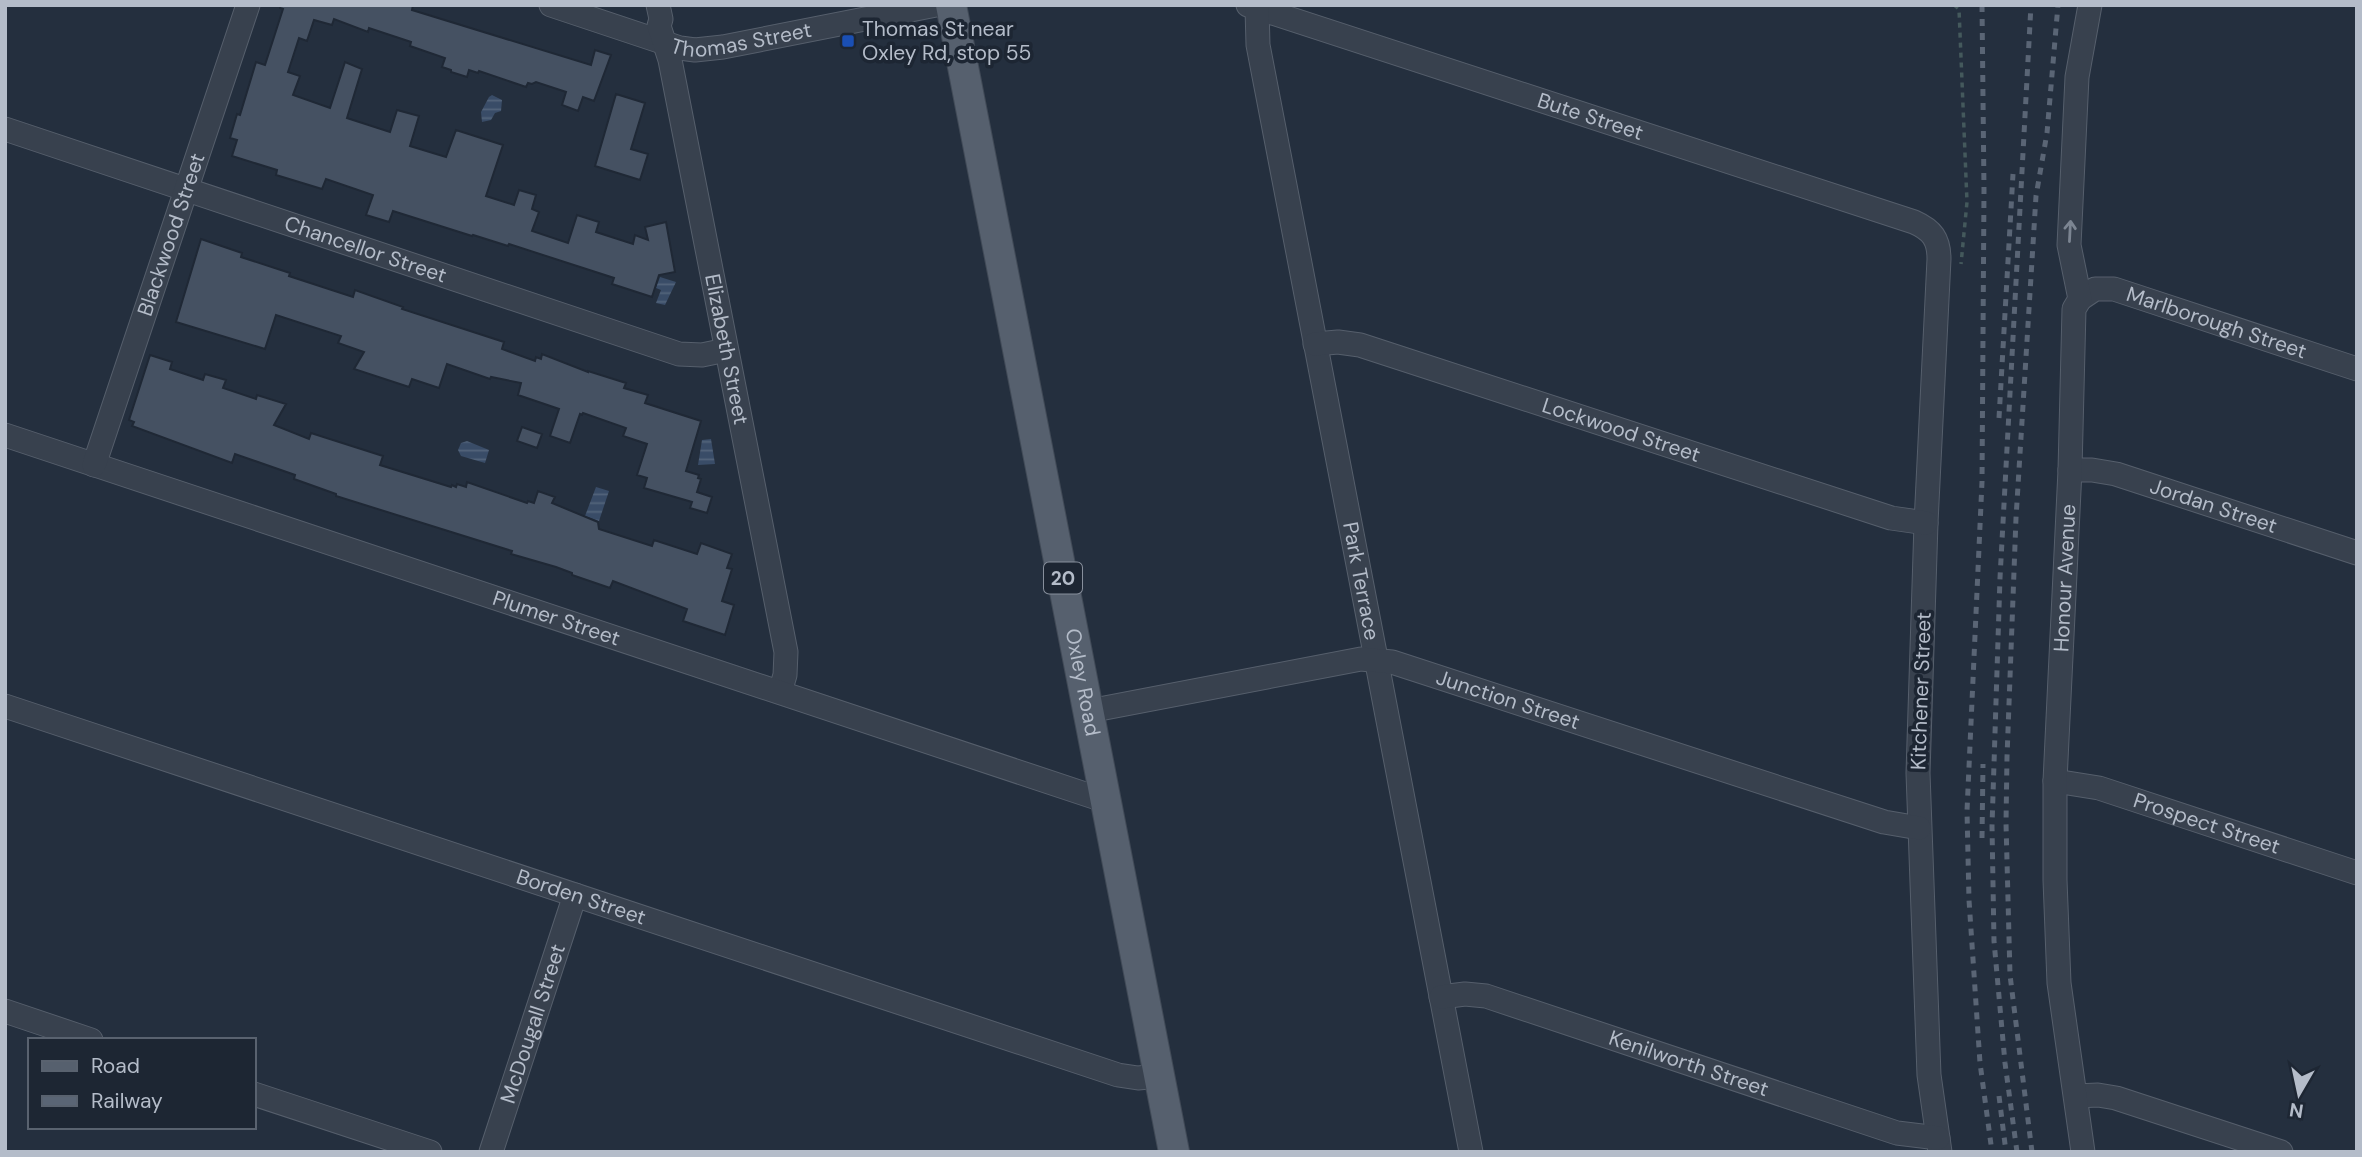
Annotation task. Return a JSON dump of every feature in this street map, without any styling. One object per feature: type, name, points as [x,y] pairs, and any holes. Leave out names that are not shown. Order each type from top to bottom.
[{"type":"main road","name":"Oxley Road","points":[[951,5],[1174,1152]]},
{"type":"street","name":"Blackwood Street","points":[[94,464],[248,5]]},
{"type":"street","name":"Thomas Street","points":[[551,5],[665,43],[695,50],[723,47],[936,5]]},
{"type":"street","name":"Elizabeth Street","points":[[658,5],[661,19],[659,26],[670,60],[786,652],[785,676],[780,692]]},
{"type":"street","name":"Honour Avenue","points":[[2083,1152],[2056,956],[2054,780],[2070,470],[2074,309],[2080,299],[2069,245],[2077,77],[2090,5]]},
{"type":"street","name":"Bute Street","points":[[1253,7],[1902,218],[1930,231]]},
{"type":"street","name":"Park Terrace","points":[[1253,7],[1258,45],[1471,1152]]},
{"type":"street","name":"Chancellor Street","points":[[5,129],[679,354],[702,355],[726,350]]},
{"type":"street","name":"Kitchener Street","points":[[1930,231],[1938,243],[1939,259],[1926,523],[1918,773],[1928,1061],[1939,1145]]},
{"type":"street","name":"Marlborough Street","points":[[2080,299],[2095,289],[2114,289],[2355,362]]},
{"type":"street","name":"Lockwood Street","points":[[1315,344],[1338,342],[1360,345],[1891,518],[1926,523]]},
{"type":"street","name":"Plumer Street","points":[[5,435],[1106,801]]},
{"type":"street","name":"Jordan Street","points":[[2070,470],[2116,474],[2357,553]]},
{"type":"street","name":"Junction Street","points":[[1089,711],[1361,659],[1392,662],[1884,822],[1919,828]]},
{"type":"street","name":"Borden Street","points":[[5,706],[1118,1075],[1138,1078],[1159,1076]]},
{"type":"street","name":"Prospect Street","points":[[2054,780],[2099,788],[2357,873]]},
{"type":"street","name":"McDougall Street","points":[[491,1152],[575,895]]},
{"type":"street","name":"Kenilworth Street","points":[[1441,997],[1465,993],[1486,996],[1939,1145]]},
{"type":"street","points":[[5,1012],[85,1038]]},
{"type":"street","points":[[256,1095],[430,1152]]},
{"type":"street","points":[[2076,1096],[2116,1098],[2281,1152]]},
{"type":"path","points":[[1955,5],[1959,9],[1967,202],[1960,269]]},
{"type":"water","points":[[492,95],[502,100],[501,111],[495,113],[491,120],[482,122],[481,112]]},
{"type":"water","points":[[660,277],[676,282],[665,305],[656,303],[661,290],[656,288]]},
{"type":"water","points":[[711,439],[715,464],[698,465],[702,440]]},
{"type":"water","points":[[467,441],[489,450],[485,463],[461,456],[458,450],[461,443]]},
{"type":"water","points":[[596,487],[609,491],[599,521],[585,516]]},
{"type":"building","points":[[280,5],[413,5],[412,10],[591,65],[595,50],[611,55],[594,101],[583,97],[578,111],[562,105],[566,92],[536,82],[528,83],[526,87],[479,71],[469,70],[467,77],[451,72],[442,67],[445,58],[410,46],[411,42],[369,28],[368,32],[334,19],[332,25],[314,20],[307,41],[299,38],[288,72],[300,76],[293,95],[330,108],[345,62],[362,69],[347,118],[390,132],[397,110],[419,116],[410,146],[446,157],[456,130],[503,145],[486,196],[514,205],[519,190],[536,195],[532,209],[539,212],[532,231],[568,243],[577,215],[599,222],[596,232],[633,244],[635,235],[648,240],[645,227],[666,222],[675,272],[659,275],[652,297],[612,284],[614,278],[509,244],[508,246],[472,236],[393,211],[389,222],[366,215],[373,195],[326,179],[322,189],[276,175],[277,170],[232,156],[237,140],[230,138],[237,114],[240,115],[256,62],[265,65],[283,9]]},
{"type":"building","points":[[616,94],[645,103],[631,149],[648,154],[640,180],[595,166]]},
{"type":"building","points":[[201,239],[242,253],[241,257],[290,273],[289,276],[353,297],[355,290],[403,307],[402,309],[504,342],[502,349],[535,361],[536,357],[541,359],[542,354],[626,383],[624,388],[648,395],[645,403],[701,421],[686,471],[699,475],[698,478],[701,479],[697,492],[712,497],[707,513],[690,508],[692,502],[644,488],[647,478],[637,475],[647,444],[623,436],[626,428],[583,413],[580,414],[570,443],[550,436],[559,409],[518,395],[521,383],[491,377],[490,379],[447,364],[439,388],[412,379],[409,387],[354,369],[364,352],[338,343],[341,336],[276,315],[265,349],[176,322]]},
{"type":"building","points":[[150,355],[172,362],[170,369],[203,380],[205,374],[226,380],[223,388],[256,399],[257,395],[286,404],[274,425],[309,439],[311,433],[383,456],[380,465],[451,487],[456,487],[457,484],[466,487],[467,482],[527,503],[534,503],[538,491],[555,497],[552,503],[598,522],[599,529],[652,546],[654,540],[697,554],[701,543],[732,554],[727,568],[732,569],[722,601],[734,605],[725,635],[683,621],[687,609],[613,581],[610,588],[556,567],[511,554],[512,551],[336,496],[294,479],[295,475],[235,454],[232,463],[132,426],[134,422],[129,420]]},
{"type":"building","points":[[522,427],[542,434],[537,448],[517,441]]},
{"type":"railway","points":[[1982,5],[1982,482],[1967,811],[1969,900],[1980,1063],[1992,1152]]},
{"type":"railway","points":[[2017,1152],[2005,1063],[1994,941],[1992,826],[2000,578],[2031,5]]},
{"type":"railway","points":[[2032,1152],[2010,975],[2007,757],[2016,518],[2036,196],[2047,133],[2058,5]]},
{"type":"railway","points":[[1999,418],[2013,174]]},
{"type":"railway","points":[[1982,838],[1983,764]]},
{"type":"railway","points":[[1999,1096],[2006,1152]]},
{"type":"place","name":"Thomas St near Oxley Rd, stop 55","points":[[848,41]]}]
